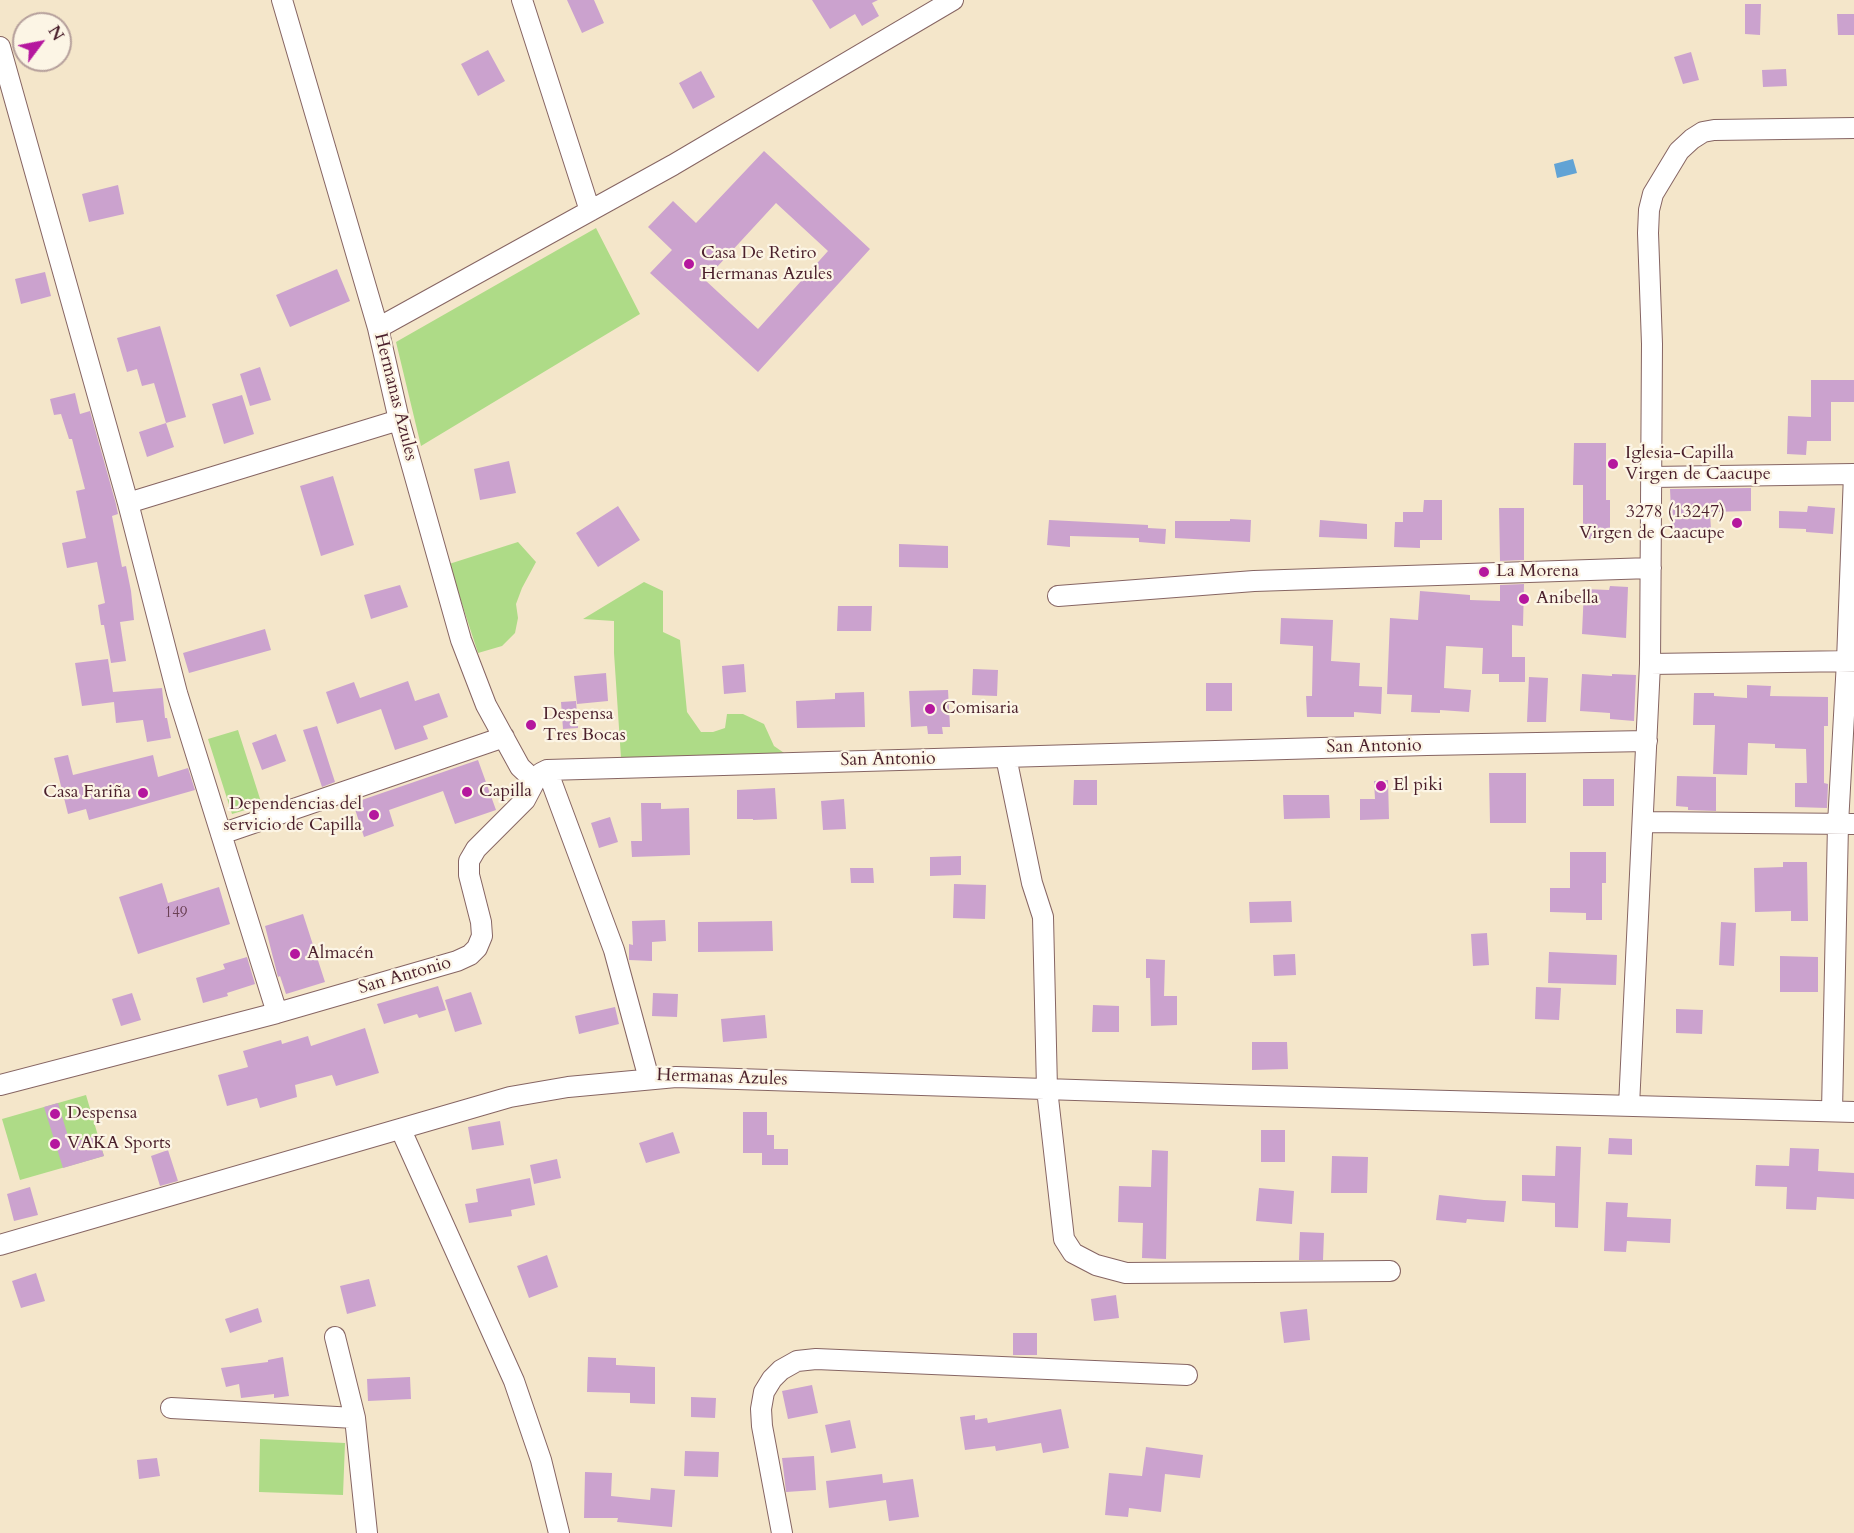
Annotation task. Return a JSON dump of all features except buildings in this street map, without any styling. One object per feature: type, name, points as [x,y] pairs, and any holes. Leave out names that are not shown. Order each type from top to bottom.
[{"type":"street","name":"Hermanas Azules","points":[[282,0],[378,328],[399,420],[461,640],[486,705],[520,767],[541,776],[614,950],[649,1079],[676,1077],[1854,1112]]},
{"type":"street","points":[[522,0],[590,211]]},
{"type":"street","points":[[378,328],[590,211],[953,0]]},
{"type":"street","points":[[0,47],[128,503],[177,693],[278,1013]]},
{"type":"street","points":[[1629,1106],[1650,664],[1652,344],[1648,233],[1651,202],[1661,180],[1679,151],[1703,132],[1854,128]]},
{"type":"street","points":[[128,503],[399,420]]},
{"type":"street","points":[[1652,477],[1854,474],[1846,824],[1832,1111]]},
{"type":"street","points":[[1058,596],[1254,581],[1651,568]]},
{"type":"street","points":[[1650,664],[1850,661]]},
{"type":"street","points":[[221,834],[504,737]]},
{"type":"street","name":"San Antonio","points":[[0,1085],[278,1013],[470,956],[477,948],[482,936],[481,922],[469,875],[469,861],[476,849],[525,800],[541,776],[1006,757],[1647,741]]},
{"type":"street","points":[[1006,757],[1032,884],[1043,917],[1047,1089],[1064,1239],[1073,1253],[1096,1265],[1126,1273],[1390,1271]]},
{"type":"street","points":[[1644,822],[1846,824]]},
{"type":"street","points":[[0,1245],[510,1097],[568,1087],[649,1079]]},
{"type":"street","points":[[401,1130],[514,1381],[541,1460],[559,1533]]},
{"type":"street","points":[[334,1337],[355,1418],[367,1533]]},
{"type":"street","points":[[782,1533],[762,1426],[761,1409],[764,1392],[772,1379],[797,1360],[1187,1375]]},
{"type":"street","points":[[171,1408],[355,1418]]},
{"type":"green space","points":[[596,228],[640,314],[421,446],[396,342]]},
{"type":"green space","points":[[518,542],[536,562],[516,604],[518,618],[515,633],[502,646],[478,653],[449,564]]},
{"type":"green space","points":[[644,582],[663,591],[663,632],[680,640],[687,712],[701,732],[713,732],[725,728],[727,714],[743,714],[764,724],[774,746],[787,755],[621,758],[614,621],[583,619]]},
{"type":"green space","points":[[238,730],[262,805],[232,814],[208,739]]},
{"type":"green space","name":"VAKA Sports","points":[[86,1095],[104,1156],[20,1180],[2,1119]]},
{"type":"green space","points":[[260,1439],[345,1443],[343,1495],[259,1492]]},
{"type":"water","points":[[1573,159],[1577,173],[1557,178],[1554,164]]},
{"type":"place","name":"Casa De Retiro Hermanas Azules","points":[[689,264]]},
{"type":"place","name":"Iglesia-Capilla Virgen de Caacupe","points":[[1613,464]]},
{"type":"place","name":"3278 (13247) Virgen de Caacupe","points":[[1737,523]]},
{"type":"place","name":"La Morena","points":[[1484,572]]},
{"type":"place","name":"Anibella","points":[[1524,599]]},
{"type":"place","name":"Comisaria","points":[[930,709]]},
{"type":"place","name":"Despensa Tres Bocas","points":[[531,725]]},
{"type":"place","name":"El piki","points":[[1381,786]]},
{"type":"place","name":"Capilla","points":[[467,792]]},
{"type":"place","name":"Casa Fariña","points":[[143,793]]},
{"type":"place","name":"Dependencias del servicio de Capilla","points":[[374,815]]},
{"type":"place","name":"Almacén","points":[[295,954]]},
{"type":"place","name":"Despensa","points":[[55,1114]]},
{"type":"place","name":"VAKA Sports","points":[[55,1144]]}]
